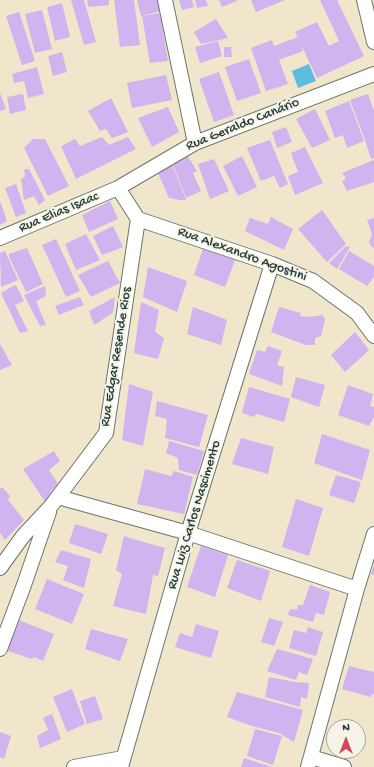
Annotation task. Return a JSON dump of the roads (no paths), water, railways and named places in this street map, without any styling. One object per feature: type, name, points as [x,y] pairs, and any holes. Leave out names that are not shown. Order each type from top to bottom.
[{"type":"street","points":[[165,0],[195,143]]},
{"type":"street","points":[[364,0],[374,42]]},
{"type":"street","name":"Rua Geraldo Canário","points":[[118,188],[195,143],[374,74]]},
{"type":"street","points":[[118,188],[138,219]]},
{"type":"street","name":"Rua Elias Isaac","points":[[0,238],[118,188]]},
{"type":"street","name":"Rua Alexandro Agostini","points":[[138,219],[272,264],[313,281],[357,313],[374,336]]},
{"type":"street","name":"Rua Edgar Resende Rios","points":[[0,568],[23,536],[54,502],[106,433],[138,219]]},
{"type":"street","name":"Rua Luiz Carlos Nascimento","points":[[122,762],[188,533],[272,264]]},
{"type":"street","points":[[0,649],[54,502],[188,533],[357,589]]},
{"type":"street","points":[[344,767],[310,762],[357,589],[374,534]]},
{"type":"street","points":[[74,767],[122,762]]},
{"type":"water","points":[[309,64],[316,81],[298,88],[292,71]]}]
